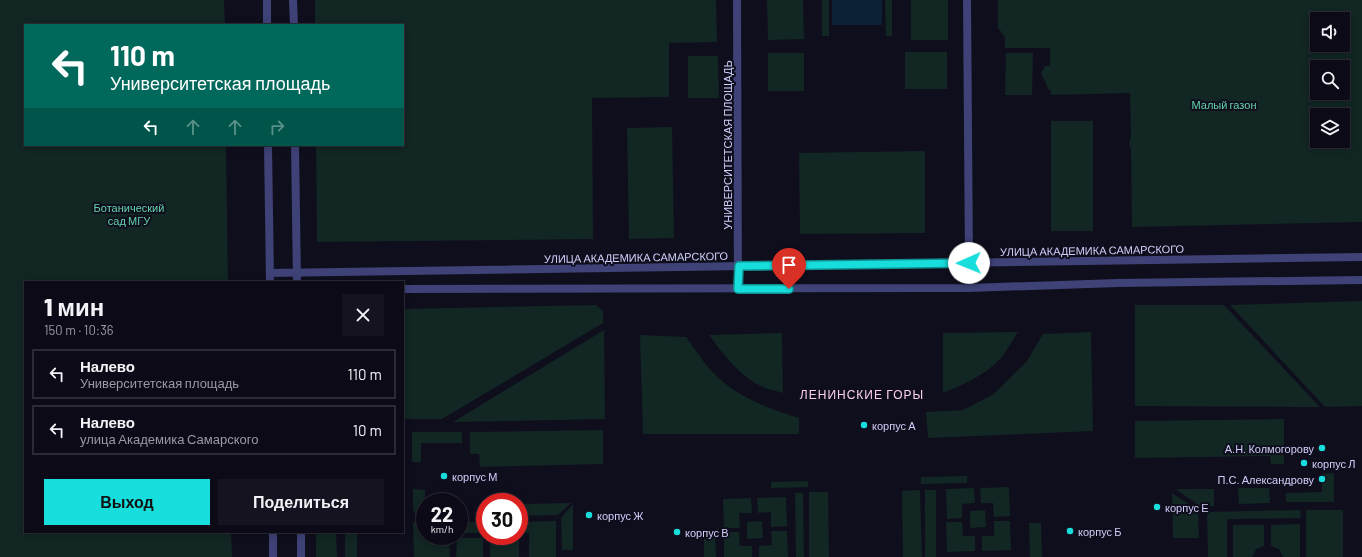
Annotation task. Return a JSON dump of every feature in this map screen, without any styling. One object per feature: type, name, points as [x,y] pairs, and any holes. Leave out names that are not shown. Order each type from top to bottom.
[{"type":"street","points":[[267,0],[267,24]]},
{"type":"street","points":[[293,0],[294,24]]},
{"type":"street","name":"УНИВЕРСИТЕТСКАЯ ПЛОЩАДЬ","points":[[738,0],[738,289]]},
{"type":"street","points":[[968,0],[969,263]]},
{"type":"street","points":[[268,146],[270,281]]},
{"type":"street","points":[[295,146],[297,281]]},
{"type":"street","name":"УЛИЦА АКАДЕМИКА САМАРСКОГО","points":[[270,273],[1362,257]]},
{"type":"street","points":[[404,289],[969,288],[1118,283],[1362,280]]},
{"type":"street","points":[[273,533],[273,557]]},
{"type":"street","points":[[301,533],[301,557]]},
{"type":"green space","name":"Ботанический сад МГУ","points":[[0,0],[224,0],[225,24],[24,24],[24,146],[226,146],[228,281],[24,281],[24,533],[231,533],[232,557],[0,557]]},
{"type":"green space","points":[[315,0],[716,0],[717,42],[669,43],[669,97],[592,98],[593,239],[317,242],[316,146],[404,146],[404,24],[315,24]]},
{"type":"green space","points":[[767,0],[803,0],[804,39],[768,40]]},
{"type":"green space","points":[[822,0],[829,0],[829,36],[822,36]]},
{"type":"green space","points":[[885,0],[892,0],[892,36],[886,36]]},
{"type":"green space","points":[[911,0],[948,0],[948,40],[911,40]]},
{"type":"green space","name":"Малый газон","points":[[998,0],[1362,0],[1362,222],[1132,227],[1131,149],[1129,144],[1131,137],[1130,93],[1051,95],[1051,90],[1049,90],[1041,73],[1045,66],[1050,66],[1050,48],[1005,48],[1005,37],[998,28]]},
{"type":"green space","points":[[905,52],[947,52],[947,89],[905,89]]},
{"type":"green space","points":[[768,53],[804,53],[804,91],[768,91]]},
{"type":"green space","points":[[1006,53],[1033,53],[1032,95],[1005,95]]},
{"type":"green space","points":[[688,56],[718,56],[719,98],[688,98]]},
{"type":"green space","points":[[1051,121],[1093,121],[1093,231],[1051,231]]},
{"type":"green space","points":[[672,127],[674,238],[629,239],[627,128]]},
{"type":"green space","points":[[925,151],[925,233],[800,234],[799,153]]},
{"type":"green space","points":[[1362,301],[1362,406],[1325,407],[1230,305]]},
{"type":"green space","points":[[596,305],[603,311],[603,323],[442,419],[404,419],[404,309]]},
{"type":"green space","points":[[1135,305],[1224,305],[1320,407],[1135,406]]},
{"type":"green space","points":[[604,330],[605,419],[453,422]]},
{"type":"green space","points":[[1018,332],[1001,358],[995,364],[967,382],[943,393],[943,333]]},
{"type":"green space","points":[[1091,332],[1093,431],[928,438],[926,412],[963,410],[994,394],[1027,361],[1043,334]]},
{"type":"green space","points":[[782,333],[783,393],[765,388],[748,378],[721,351],[709,335]]},
{"type":"green space","points":[[640,335],[686,337],[702,360],[721,380],[730,387],[758,403],[799,418],[799,434],[643,434]]},
{"type":"green space","points":[[1284,419],[1284,464],[1271,464],[1270,456],[1135,458],[1135,421]]},
{"type":"green space","points":[[603,430],[603,464],[480,467],[479,454],[470,454],[470,432]]},
{"type":"green space","points":[[412,432],[462,432],[462,443],[421,443],[421,462],[412,462]]},
{"type":"green space","points":[[1334,473],[1334,502],[1286,502],[1286,493],[1322,492],[1322,474]]},
{"type":"green space","points":[[967,476],[967,483],[921,484],[921,477]]},
{"type":"green space","points":[[808,481],[808,487],[771,488],[771,482]]},
{"type":"green space","points":[[1009,487],[1010,516],[994,517],[993,503],[981,503],[980,488]]},
{"type":"green space","points":[[974,488],[975,503],[962,504],[962,518],[947,519],[946,489]]},
{"type":"green space","points":[[1238,488],[1269,488],[1270,503],[1239,504]]},
{"type":"green space","points":[[413,489],[425,490],[425,493],[416,493],[416,514],[413,510]]},
{"type":"green space","points":[[1175,489],[1214,489],[1214,506],[1200,506]]},
{"type":"green space","points":[[920,490],[922,557],[903,557],[902,491]]},
{"type":"green space","points":[[925,490],[936,490],[936,557],[925,557]]},
{"type":"green space","points":[[809,492],[828,492],[829,557],[809,557]]},
{"type":"green space","points":[[795,493],[803,493],[804,557],[796,557]]},
{"type":"green space","points":[[1172,493],[1198,510],[1199,538],[1173,538]]},
{"type":"green space","points":[[786,497],[787,526],[771,527],[771,512],[758,513],[757,498]]},
{"type":"green space","points":[[751,498],[752,513],[739,513],[740,528],[724,528],[723,499]]},
{"type":"green space","points":[[571,503],[558,515],[528,516],[528,504]]},
{"type":"green space","points":[[573,504],[573,550],[562,550],[561,518]]},
{"type":"green space","points":[[985,510],[986,527],[970,528],[970,511]]},
{"type":"green space","points":[[1300,510],[1301,518],[1227,519],[1227,557],[1208,557],[1207,512]]},
{"type":"green space","points":[[1306,510],[1343,510],[1343,557],[1306,557]]},
{"type":"green space","points":[[556,521],[556,557],[529,557],[528,522]]},
{"type":"green space","points":[[762,521],[763,538],[747,539],[747,522]]},
{"type":"green space","points":[[994,521],[1010,521],[1011,550],[982,551],[982,536],[994,536]]},
{"type":"green space","points":[[413,522],[416,522],[416,545],[449,545],[450,557],[414,557]]},
{"type":"green space","points":[[468,522],[476,522],[476,533],[468,533]]},
{"type":"green space","points":[[946,522],[962,522],[963,536],[975,536],[975,551],[947,552]]},
{"type":"green space","points":[[1029,523],[1041,523],[1042,557],[1030,557]]},
{"type":"green space","points":[[1300,524],[1300,557],[1283,557],[1279,549],[1271,546],[1271,525]]},
{"type":"green space","points":[[1233,525],[1264,525],[1264,546],[1256,549],[1252,557],[1233,557]]},
{"type":"green space","points":[[771,531],[787,531],[788,557],[759,557],[759,546],[772,545]]},
{"type":"green space","points":[[724,532],[739,532],[740,546],[752,546],[752,557],[724,557]]},
{"type":"green space","points":[[316,533],[336,533],[337,557],[316,557]]},
{"type":"green space","points":[[345,533],[357,533],[357,557],[345,557]]},
{"type":"green space","points":[[715,534],[716,557],[704,557],[704,535]]},
{"type":"green space","points":[[468,538],[476,538],[476,545],[483,545],[483,557],[456,557],[457,545],[468,545]]},
{"type":"green space","points":[[490,545],[519,545],[519,557],[490,557]]},
{"type":"water","points":[[832,0],[882,0],[882,25],[832,25]]},
{"type":"place","name":"корпус А","points":[[864,425]]},
{"type":"place","name":"А.Н. Колмогорову","points":[[1322,448]]},
{"type":"place","name":"корпус Л","points":[[1304,463]]},
{"type":"place","name":"корпус М","points":[[444,476]]},
{"type":"place","name":"П.С. Александрову","points":[[1322,479]]},
{"type":"place","name":"корпус Е","points":[[1157,507]]},
{"type":"place","name":"корпус Ж","points":[[589,515]]},
{"type":"place","name":"корпус Б","points":[[1070,531]]},
{"type":"place","name":"корпус В","points":[[677,532]]},
{"type":"district","name":"ЛЕНИНСКИЕ ГОРЫ","points":[[862,394]]},
{"type":"route","points":[[789,289],[738,289],[739,266],[969,263]]}]
